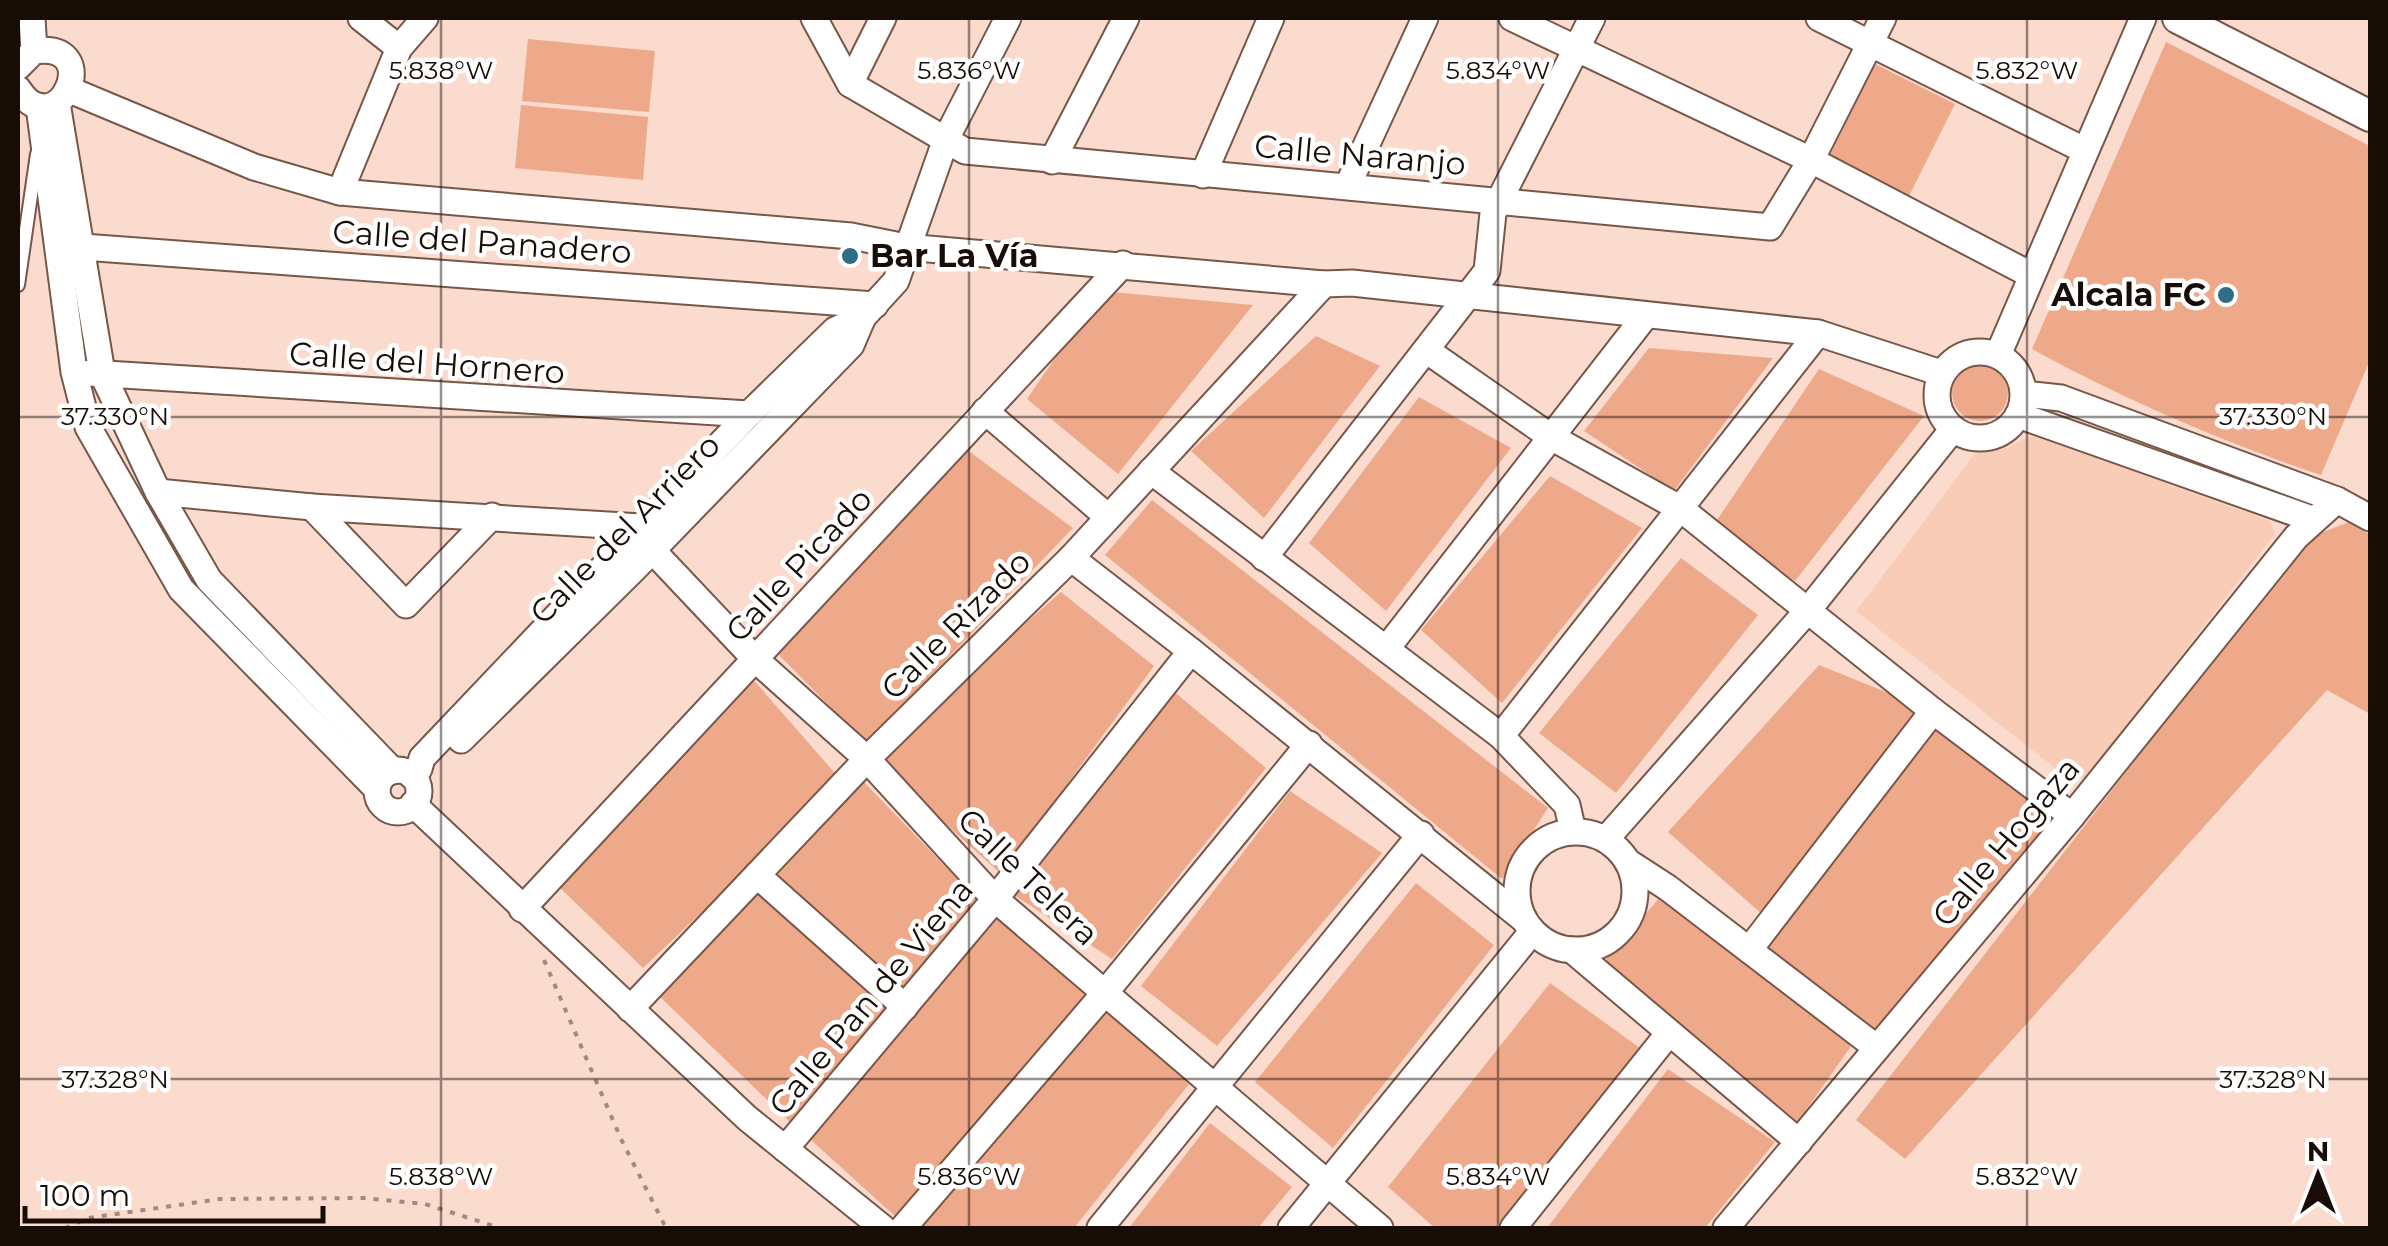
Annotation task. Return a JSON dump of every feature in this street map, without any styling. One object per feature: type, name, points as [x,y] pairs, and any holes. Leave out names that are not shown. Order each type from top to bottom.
[{"type":"street","points":[[22,60],[32,18]]},
{"type":"street","points":[[360,18],[400,48]]},
{"type":"street","points":[[340,192],[400,48],[425,18]]},
{"type":"street","points":[[814,18],[850,84]]},
{"type":"street","points":[[850,84],[882,18]]},
{"type":"street","name":"Calle del Arriero","points":[[400,776],[851,345],[869,311],[896,281],[946,139],[1008,18]]},
{"type":"street","points":[[1052,161],[1126,18]]},
{"type":"street","points":[[1203,175],[1271,18]]},
{"type":"street","points":[[1348,185],[1425,18]]},
{"type":"street","points":[[1512,18],[1810,160],[2031,275]]},
{"type":"street","points":[[1264,558],[1487,271],[1493,213],[1592,18]]},
{"type":"street","points":[[1819,18],[2084,150]]},
{"type":"street","points":[[1810,160],[1883,18]]},
{"type":"street","points":[[1998,355],[2142,18]]},
{"type":"street","points":[[2178,18],[2370,116]]},
{"type":"street","points":[[22,60],[53,50],[62,55],[72,72],[39,102]]},
{"type":"street","name":"Calle Naranjo","points":[[850,84],[965,150],[1770,227],[1810,160]]},
{"type":"street","points":[[39,102],[340,192],[851,236],[906,247],[1324,284],[1352,283],[1818,332],[1942,373]]},
{"type":"street","points":[[39,102],[83,247],[102,373],[158,492],[209,580],[400,776]]},
{"type":"street","points":[[39,102],[74,372],[88,427],[180,588],[400,776],[418,792],[414,804],[402,811],[389,809],[379,800],[400,776]]},
{"type":"street","name":"Calle del Panadero","points":[[83,247],[869,311]]},
{"type":"street","name":"Calle Picado","points":[[522,909],[1123,264]]},
{"type":"street","name":"Calle Rizado","points":[[630,1009],[867,759],[1071,558],[1324,284]]},
{"type":"street","name":"Calle del Arriero","points":[[646,539],[749,414],[835,330],[869,311]]},
{"type":"street","points":[[1387,648],[1646,315]]},
{"type":"street","points":[[1500,736],[1818,332]]},
{"type":"street","points":[[1426,350],[1551,437],[1681,510],[2072,816]]},
{"type":"street","points":[[1966,353],[1998,355],[2018,374],[2021,405],[2009,427],[1996,435],[1966,436],[1942,418],[1936,404],[1936,388],[1948,364],[1966,353]]},
{"type":"street","name":"Calle del Hornero","points":[[74,372],[749,414]]},
{"type":"street","points":[[2021,405],[2061,398],[2338,500],[2370,518]]},
{"type":"street","points":[[2021,405],[2312,519]]},
{"type":"street","points":[[985,412],[1108,517]]},
{"type":"street","points":[[1606,839],[1809,609],[1953,429]]},
{"type":"street","points":[[1151,471],[1500,736],[1567,805],[1573,831]]},
{"type":"street","points":[[158,492],[312,507],[492,516],[646,539]]},
{"type":"street","name":"Calle Hogaza","points":[[1726,1228],[2072,816],[2312,519],[2338,500]]},
{"type":"street","points":[[312,507],[406,605],[492,516]]},
{"type":"street","name":"Calle Telera","points":[[646,539],[755,660],[867,759],[995,900],[1380,1228]]},
{"type":"street","points":[[1071,558],[1421,834],[1548,944],[1572,950],[1593,948],[1614,937],[1627,921],[1636,890],[1628,862]]},
{"type":"street","name":"Calle Pan de Viena","points":[[786,1149],[995,900],[1191,651]]},
{"type":"street","points":[[1749,950],[1933,711]]},
{"type":"street","points":[[903,1228],[1104,994],[1308,744]]},
{"type":"street","points":[[414,804],[747,1118],[883,1228]]},
{"type":"street","points":[[1527,925],[1516,900],[1517,879],[1522,863],[1535,847],[1552,836],[1573,831],[1606,839],[1628,862],[1878,1048]]},
{"type":"street","points":[[1100,1228],[1421,834]]},
{"type":"street","points":[[757,875],[904,1007]]},
{"type":"street","points":[[1292,1228],[1527,925]]},
{"type":"street","points":[[1572,950],[1799,1142]]},
{"type":"street","points":[[1513,1228],[1669,1034]]},
{"type":"lane","points":[[18,285],[39,102]]},
{"type":"path","points":[[537,944],[621,1139],[666,1228]]},
{"type":"path","points":[[65,1228],[88,1218],[220,1199],[364,1198],[425,1204],[500,1228]]},
{"type":"shaded area","points":[[528,39],[655,51],[649,112],[522,101]]},
{"type":"shaded area","name":"Alcala FC","points":[[2166,42],[2370,146],[2370,360],[2321,475],[2174,418],[2032,349]]},
{"type":"shaded area","points":[[1875,64],[1955,104],[1909,196],[1829,157]]},
{"type":"shaded area","points":[[521,105],[648,117],[643,180],[515,168]]},
{"type":"shaded area","points":[[1101,291],[1253,305],[1118,474],[1027,399]]},
{"type":"shaded area","points":[[1316,336],[1380,366],[1264,518],[1191,451]]},
{"type":"shaded area","points":[[1649,348],[1773,358],[1674,491],[1584,431]]},
{"type":"shaded area","points":[[1980,365],[2000,373],[2008,393],[2000,413],[1980,421],[1960,413],[1952,393],[1960,373]]},
{"type":"shaded area","points":[[1819,369],[1924,416],[1795,581],[1713,526]]},
{"type":"shaded area","points":[[1419,397],[1511,448],[1386,611],[1309,543]]},
{"type":"shaded area","points":[[2033,435],[2270,521],[2275,534],[2087,777],[2069,779],[1856,611],[1977,451],[2002,450]]},
{"type":"shaded area","points":[[966,449],[1073,528],[866,743],[772,648]]},
{"type":"shaded area","points":[[1550,476],[1642,528],[1502,703],[1421,630]]},
{"type":"shaded area","points":[[1152,500],[1548,808],[1502,879],[1105,555]]},
{"type":"shaded area","points":[[2349,522],[2370,535],[2370,714],[2327,690],[1905,1159],[1856,1120],[2308,538]]},
{"type":"shaded area","points":[[1681,558],[1758,615],[1616,793],[1539,733]]},
{"type":"shaded area","points":[[1061,592],[1154,666],[1001,874],[873,758]]},
{"type":"shaded area","points":[[1819,665],[1933,711],[2072,816],[1877,1048],[1859,1035],[1789,1134],[1596,971],[1668,888],[1749,950],[1770,921],[1668,832]]},
{"type":"shaded area","points":[[749,675],[841,780],[643,968],[555,883]]},
{"type":"shaded area","points":[[1172,690],[1266,768],[1112,959],[1011,893]]},
{"type":"shaded area","points":[[857,775],[979,901],[792,1124],[654,991]]},
{"type":"shaded area","points":[[1290,791],[1382,853],[1217,1046],[1141,986]]},
{"type":"shaded area","points":[[1416,883],[1494,945],[1333,1148],[1255,1082]]},
{"type":"shaded area","points":[[989,904],[1189,1084],[1074,1228],[908,1228],[800,1130]]},
{"type":"shaded area","points":[[1550,983],[1640,1048],[1495,1228],[1435,1228],[1388,1187]]},
{"type":"shaded area","points":[[1668,1069],[1775,1142],[1705,1228],[1547,1228]]},
{"type":"shaded area","points":[[1210,1123],[1292,1187],[1258,1228],[1129,1228]]},
{"type":"place","name":"Bar La Vía","points":[[850,256]]},
{"type":"place","name":"Alcala FC","points":[[2226,295]]}]
